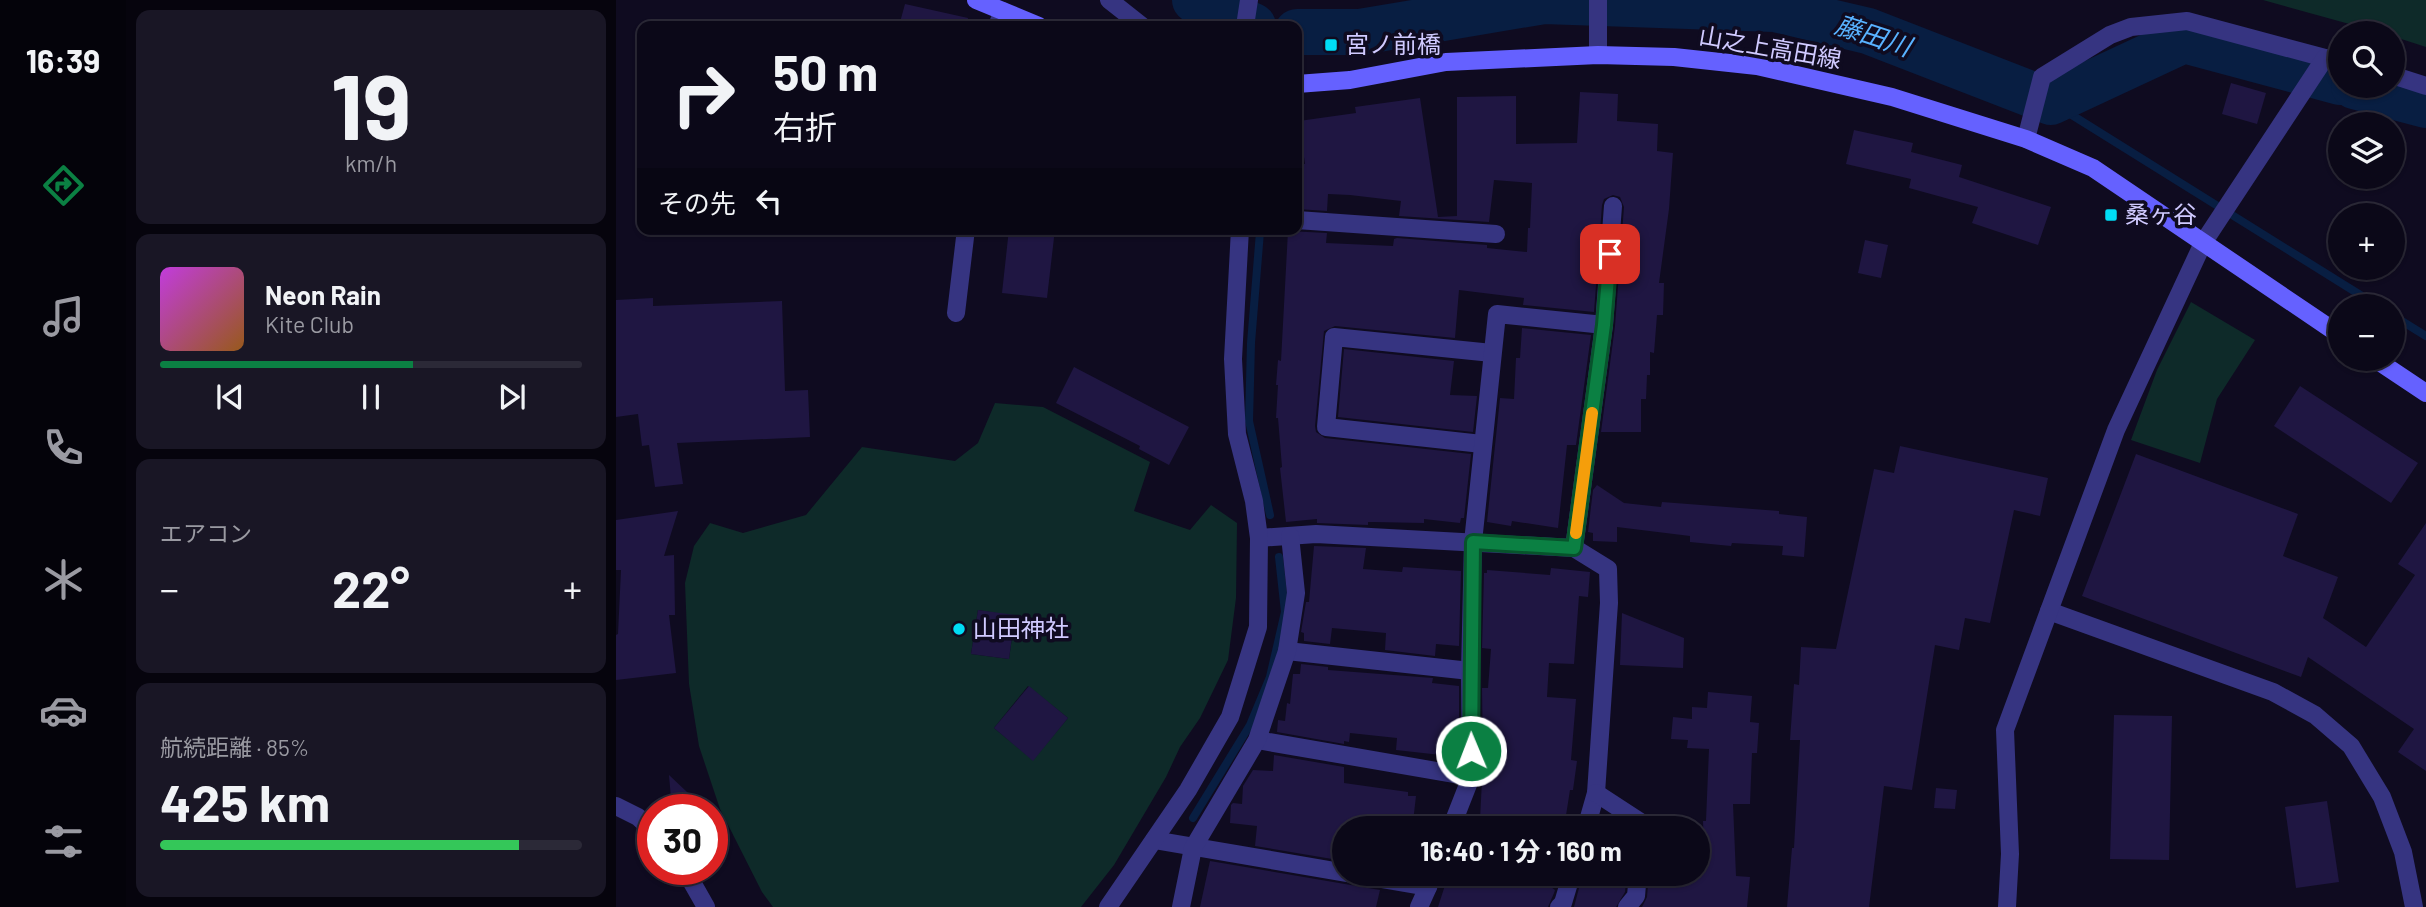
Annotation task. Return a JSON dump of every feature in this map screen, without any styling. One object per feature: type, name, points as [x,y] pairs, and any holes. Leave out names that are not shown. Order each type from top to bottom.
[{"type":"street","points":[[976,0],[1000,19]]},
{"type":"street","points":[[1109,0],[1136,21]]},
{"type":"street","points":[[1246,21],[1249,0]]},
{"type":"street","points":[[1598,0],[1598,55]]},
{"type":"street","points":[[2007,907],[2010,854],[2005,730],[2116,430],[2203,243],[2306,87],[2327,64],[2187,21],[2131,27],[2110,35],[2042,77],[2026,139]]},
{"type":"street","name":"山之上高田線","points":[[1302,84],[1350,80],[1446,62],[1598,55],[1674,57],[1757,66],[1892,97],[2026,139],[2093,169],[2328,327]]},
{"type":"street","points":[[2405,79],[2426,86]]},
{"type":"street","points":[[1574,548],[1604,325],[1613,206]]},
{"type":"street","points":[[1302,220],[1496,234]]},
{"type":"street","points":[[956,313],[965,235]]},
{"type":"street","points":[[1108,907],[1188,790],[1230,717],[1258,627],[1259,538],[1254,501],[1237,434],[1233,359],[1240,235]]},
{"type":"street","points":[[1456,816],[1471,777],[1473,542],[1497,314],[1604,325]]},
{"type":"street","points":[[1482,443],[1326,427],[1334,337],[1492,353]]},
{"type":"street","points":[[2393,371],[2426,393]]},
{"type":"street","points":[[1259,538],[1316,534],[1574,548],[1608,569],[1609,603],[1597,793],[1590,816]]},
{"type":"street","points":[[1181,907],[1193,848],[1257,740],[1287,651],[1296,593],[1290,536]]},
{"type":"street","points":[[2049,611],[2273,692],[2315,715],[2351,746],[2382,797],[2403,852],[2414,907]]},
{"type":"street","points":[[1287,651],[1470,671]]},
{"type":"street","points":[[1257,740],[1471,777]]},
{"type":"street","points":[[1597,793],[1632,816]]},
{"type":"street","points":[[616,806],[637,816]]},
{"type":"street","points":[[1154,840],[1193,848],[1332,867]]},
{"type":"street","points":[[694,885],[706,907]]},
{"type":"street","points":[[1419,907],[1428,886]]},
{"type":"street","points":[[1559,907],[1568,886]]},
{"type":"street","points":[[1627,907],[1636,896],[1637,886]]},
{"type":"green space","points":[[2263,0],[2426,0],[2426,47],[2405,40],[2405,21],[2339,21]]},
{"type":"green space","points":[[2191,302],[2255,340],[2217,399],[2200,463],[2131,440],[2157,370]]},
{"type":"green space","name":"山田神社","points":[[995,403],[1043,407],[1150,462],[1134,511],[1190,530],[1211,505],[1237,523],[1236,598],[1228,660],[1200,718],[1180,747],[1166,777],[1114,865],[1081,907],[773,907],[762,892],[728,825],[728,794],[715,794],[699,746],[689,684],[685,583],[694,546],[710,523],[743,533],[806,515],[862,447],[955,461],[978,443]],"holes":[[[978,610],[1015,616],[1009,659],[971,654]],[[1028,686],[1068,718],[1033,760],[994,728]]]},
{"type":"building","points":[[905,4],[968,18],[968,21],[900,21]]},
{"type":"building","points":[[2231,83],[2266,93],[2257,124],[2222,114]]},
{"type":"building","points":[[1580,92],[1618,94],[1617,121],[1658,124],[1657,151],[1673,153],[1659,283],[1664,283],[1663,315],[1657,315],[1654,353],[1650,352],[1646,399],[1641,399],[1641,432],[1601,432],[1615,326],[1624,207],[1620,197],[1613,195],[1604,199],[1602,205],[1594,312],[1523,305],[1524,298],[1459,290],[1455,338],[1335,326],[1324,331],[1316,432],[1325,438],[1471,454],[1464,518],[1461,518],[1460,523],[1424,519],[1424,523],[1368,522],[1368,525],[1317,523],[1317,519],[1286,522],[1276,418],[1276,385],[1278,360],[1281,361],[1288,235],[1302,235],[1302,232],[1327,233],[1326,243],[1393,246],[1394,239],[1397,238],[1487,245],[1487,248],[1527,252],[1532,183],[1494,180],[1489,222],[1399,216],[1401,201],[1350,195],[1328,194],[1327,211],[1302,209],[1302,164],[1305,164],[1302,121],[1356,113],[1355,107],[1420,98],[1438,217],[1457,216],[1457,97],[1516,96],[1516,144],[1577,143]]},
{"type":"building","points":[[1854,130],[1913,143],[1911,152],[1962,165],[1959,177],[2051,207],[2038,245],[1972,223],[1978,207],[1909,188],[1911,179],[1846,164]]},
{"type":"building","points":[[1008,235],[1054,235],[1047,298],[1002,293]]},
{"type":"building","points":[[1865,240],[1888,245],[1881,278],[1858,273]]},
{"type":"building","points":[[653,298],[653,306],[782,301],[785,391],[808,390],[810,437],[677,443],[683,484],[655,487],[649,445],[642,446],[638,414],[616,417],[616,300]]},
{"type":"building","points":[[1522,328],[1591,335],[1576,445],[1567,445],[1558,528],[1512,521],[1511,526],[1487,522],[1500,398],[1514,399],[1516,358],[1520,358]]},
{"type":"building","points":[[1344,349],[1454,361],[1450,395],[1477,396],[1473,432],[1338,417]]},
{"type":"building","points":[[1074,367],[1189,427],[1169,465],[1139,449],[1140,446],[1056,403]]},
{"type":"building","points":[[2300,386],[2418,463],[2391,503],[2274,426]]},
{"type":"building","points":[[1900,446],[2048,478],[2040,516],[2014,510],[1990,623],[1965,618],[1959,650],[1935,645],[1912,790],[1884,786],[1869,907],[1787,907],[1794,848],[1800,740],[1790,740],[1794,684],[1799,685],[1801,647],[1836,649],[1874,469],[1894,473]]},
{"type":"building","points":[[2136,454],[2298,514],[2283,556],[2338,577],[2323,618],[2366,647],[2415,575],[2398,564],[2426,523],[2426,771],[2398,752],[2414,729],[2308,657],[2301,677],[2082,596]]},
{"type":"building","points":[[1597,485],[1624,503],[1661,507],[1662,502],[1779,511],[1779,514],[1807,517],[1804,557],[1782,555],[1783,546],[1732,543],[1731,546],[1690,542],[1690,536],[1617,527],[1617,542],[1593,541],[1593,533],[1588,532],[1593,490]]},
{"type":"building","points":[[678,511],[664,556],[674,555],[675,615],[669,615],[676,673],[616,680],[621,570],[616,570],[616,520]]},
{"type":"building","points":[[1314,546],[1366,548],[1363,569],[1402,572],[1403,567],[1461,571],[1459,646],[1436,644],[1435,656],[1385,650],[1386,633],[1332,628],[1330,644],[1304,641],[1304,633],[1301,632],[1306,602],[1309,602]]},
{"type":"building","points":[[1551,568],[1590,572],[1588,597],[1579,596],[1574,664],[1549,663],[1547,697],[1576,699],[1571,760],[1577,761],[1566,816],[1480,816],[1482,688],[1488,688],[1491,649],[1482,648],[1484,573],[1487,573],[1487,570],[1550,575]]},
{"type":"building","points":[[978,610],[1015,615],[1009,659],[971,654]]},
{"type":"building","points":[[1622,613],[1684,638],[1683,668],[1620,665]]},
{"type":"building","points":[[1301,664],[1328,667],[1328,670],[1433,678],[1432,683],[1459,686],[1459,757],[1396,750],[1397,738],[1350,733],[1349,742],[1344,741],[1344,744],[1277,732],[1278,720],[1285,721],[1287,703],[1290,704],[1293,674],[1300,674]]},
{"type":"building","points":[[1029,686],[1068,718],[1033,761],[994,728]]},
{"type":"building","points":[[1708,692],[1752,696],[1750,722],[1759,723],[1757,753],[1752,753],[1750,804],[1733,804],[1736,876],[1750,877],[1747,907],[1642,907],[1647,897],[1648,886],[1710,886],[1710,816],[1706,816],[1709,749],[1687,748],[1688,740],[1671,739],[1673,717],[1692,719],[1692,707],[1707,708]]},
{"type":"building","points":[[2114,715],[2172,716],[2169,860],[2110,859]]},
{"type":"building","points":[[1274,755],[1344,767],[1344,783],[1408,792],[1408,796],[1416,796],[1414,816],[1332,816],[1332,859],[1255,846],[1257,826],[1230,823],[1231,805],[1242,804],[1243,786],[1253,770],[1273,771]]},
{"type":"building","points":[[669,775],[689,794],[671,794]]},
{"type":"building","points":[[1936,788],[1957,790],[1955,809],[1934,808]]},
{"type":"building","points":[[2327,801],[2339,882],[2296,888],[2285,807]]},
{"type":"building","points":[[1210,861],[1332,882],[1332,886],[1380,890],[1376,907],[1200,907]]},
{"type":"building","points":[[1445,886],[1550,886],[1555,890],[1548,907],[1438,907]]},
{"type":"building","points":[[1580,886],[1626,886],[1616,907],[1574,907]]},
{"type":"waterway","name":"藤田川","points":[[1195,0],[1242,21]]},
{"type":"waterway","name":"藤田川","points":[[1302,32],[1360,32],[1544,1],[1775,9],[1868,31],[2051,102],[2184,40],[2328,79]]},
{"type":"waterway","name":"藤田川","points":[[2399,98],[2426,105]]},
{"type":"waterway","points":[[2051,102],[2359,294]]},
{"type":"waterway","points":[[1260,235],[1251,343],[1249,421],[1270,515]]},
{"type":"waterway","points":[[2405,323],[2426,336]]},
{"type":"waterway","points":[[1193,818],[1250,725],[1270,677],[1285,612],[1279,557]]},
{"type":"slow traffic","points":[[1576,533],[1592,413]]},
{"type":"place","name":"宮ノ前橋","points":[[1331,45]]},
{"type":"place","name":"桑ヶ谷","points":[[2111,215]]},
{"type":"place","name":"山田神社","points":[[959,629]]},
{"type":"route","points":[[1471,751],[1473,542],[1574,548],[1604,325],[1610,254]]}]
